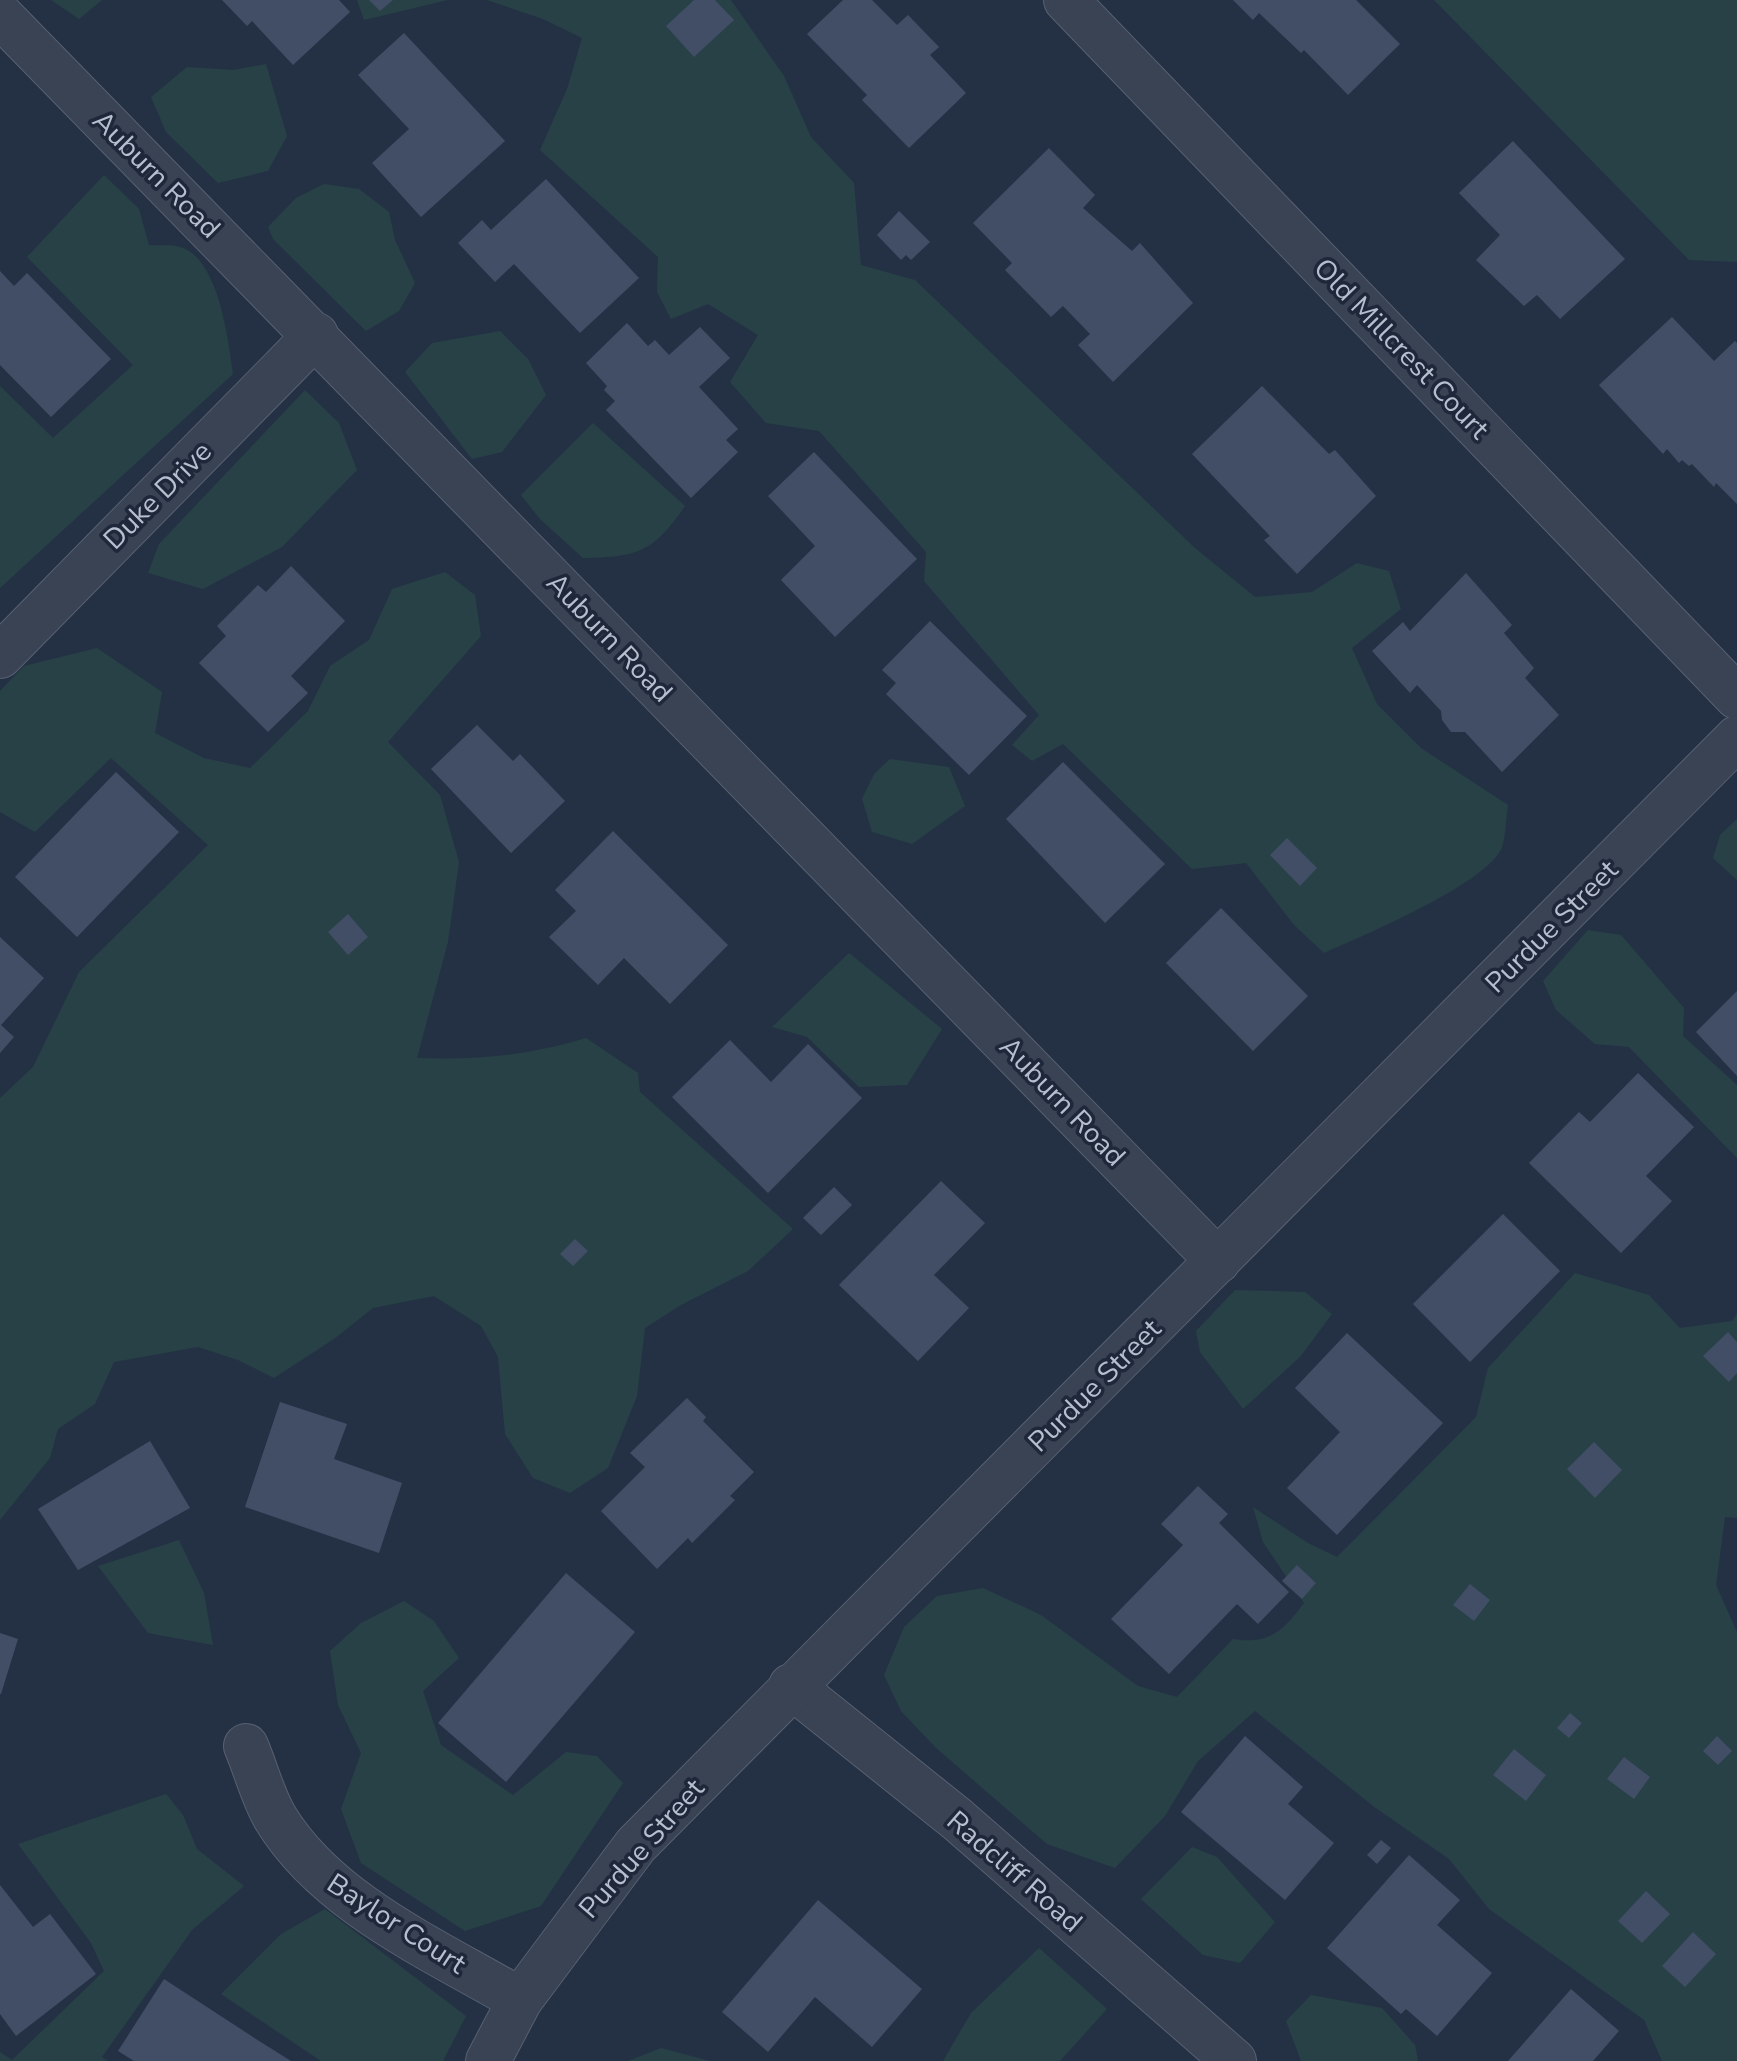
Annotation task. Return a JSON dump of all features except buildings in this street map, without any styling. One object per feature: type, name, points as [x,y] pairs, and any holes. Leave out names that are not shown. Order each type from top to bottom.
[{"type":"street","name":"Old Millcrest Court","points":[[1066,0],[1737,697]]},
{"type":"street","name":"Auburn Road","points":[[0,15],[1218,1261]]},
{"type":"street","name":"Duke Drive","points":[[0,656],[316,335]]},
{"type":"street","name":"Purdue Street","points":[[488,2061],[520,2000],[636,1845],[1737,738]]},
{"type":"street","name":"Radcliff Road","points":[[791,1686],[957,1819],[1234,2061]]},
{"type":"street","name":"Baylor Court","points":[[246,1746],[275,1818],[309,1864],[348,1898],[520,2000]]},
{"type":"green space","points":[[51,0],[102,0],[79,19]]},
{"type":"green space","points":[[357,0],[448,0],[364,20]]},
{"type":"green space","points":[[487,0],[731,0],[784,76],[811,137],[854,183],[861,265],[915,280],[1195,548],[1255,597],[1312,592],[1357,563],[1389,571],[1401,609],[1352,648],[1377,704],[1421,748],[1508,805],[1502,847],[1492,861],[1474,876],[1422,908],[1324,953],[1294,925],[1246,863],[1192,869],[1063,744],[1032,761],[1012,745],[1039,715],[924,581],[926,552],[819,431],[766,423],[730,382],[758,335],[708,304],[671,319],[657,292],[658,257],[540,150],[567,89],[582,38],[543,19]]},
{"type":"green space","points":[[1434,0],[1737,0],[1737,262],[1689,260]]},
{"type":"green space","points":[[266,64],[287,136],[268,171],[218,183],[166,132],[151,97],[187,67],[233,70]]},
{"type":"green space","points":[[104,175],[139,209],[149,245],[180,247],[193,254],[204,267],[219,302],[233,374],[0,588],[0,386],[53,438],[133,365],[27,257]]},
{"type":"green space","points":[[324,184],[359,189],[389,212],[395,240],[415,283],[399,311],[366,331],[273,239],[268,227],[296,198]]},
{"type":"green space","points":[[500,331],[528,359],[546,395],[502,452],[472,459],[405,372],[432,343]]},
{"type":"green space","points":[[305,390],[339,423],[357,470],[282,547],[203,589],[148,573],[159,544]]},
{"type":"green space","points":[[593,423],[685,506],[663,533],[643,549],[618,556],[583,558],[540,519],[521,495]]},
{"type":"green space","points":[[445,572],[475,595],[481,636],[388,742],[440,795],[459,862],[448,942],[417,1058],[502,1056],[586,1038],[638,1073],[640,1092],[793,1229],[748,1271],[681,1305],[645,1328],[637,1396],[608,1468],[570,1493],[533,1478],[505,1434],[498,1357],[481,1326],[434,1296],[373,1308],[334,1339],[274,1378],[238,1360],[198,1347],[114,1362],[95,1404],[58,1429],[50,1458],[0,1520],[0,1098],[33,1067],[79,972],[208,845],[111,758],[35,832],[0,812],[0,691],[24,666],[97,648],[162,692],[155,733],[204,758],[250,768],[308,711],[330,666],[369,640],[392,589]]},
{"type":"green space","points":[[890,759],[949,767],[965,806],[912,844],[872,832],[862,799],[874,774]]},
{"type":"green space","points":[[1737,819],[1737,880],[1713,858],[1720,835]]},
{"type":"green space","points":[[1588,930],[1621,935],[1684,1008],[1683,1036],[1737,1085],[1737,1158],[1629,1047],[1595,1044],[1556,1010],[1543,981]]},
{"type":"green space","points":[[849,953],[942,1029],[907,1085],[859,1087],[807,1037],[772,1027]]},
{"type":"green space","points":[[1575,1273],[1649,1295],[1680,1328],[1732,1321],[1737,1314],[1737,1518],[1725,1517],[1716,1585],[1737,1632],[1737,2061],[1662,2061],[1644,2020],[1489,1909],[1449,1859],[1373,1806],[1255,1711],[1198,1761],[1165,1816],[1115,1868],[1047,1844],[935,1747],[901,1711],[884,1675],[904,1627],[937,1596],[983,1588],[1041,1615],[1138,1686],[1177,1697],[1233,1639],[1256,1640],[1274,1634],[1304,1603],[1263,1542],[1253,1507],[1308,1543],[1337,1557],[1476,1417],[1488,1368]]},
{"type":"green space","points":[[1235,1290],[1305,1292],[1332,1314],[1300,1357],[1243,1409],[1200,1352],[1196,1331]]},
{"type":"green space","points":[[179,1540],[204,1593],[213,1645],[148,1633],[98,1566]]},
{"type":"green space","points":[[404,1601],[434,1621],[459,1658],[423,1691],[441,1745],[513,1795],[566,1752],[597,1756],[623,1783],[541,1906],[465,1931],[361,1863],[341,1809],[361,1753],[338,1705],[330,1651],[361,1623]]},
{"type":"green space","points":[[166,1794],[183,1815],[197,1849],[244,1886],[192,1930],[102,2057],[108,2061],[0,2061],[0,2052],[12,2060],[104,1971],[91,1943],[18,1844]]},
{"type":"green space","points":[[1192,1847],[1217,1857],[1275,1922],[1240,1963],[1203,1955],[1141,1899]]},
{"type":"green space","points":[[325,1909],[466,2016],[443,2061],[321,2061],[221,1994],[281,1934]]},
{"type":"green space","points":[[1039,1948],[1107,2009],[1060,2061],[943,2061],[971,2013]]},
{"type":"green space","points":[[1311,1995],[1382,2008],[1415,2045],[1418,2061],[1301,2061],[1286,2021]]},
{"type":"green space","points":[[661,2048],[710,2061],[628,2061]]}]
